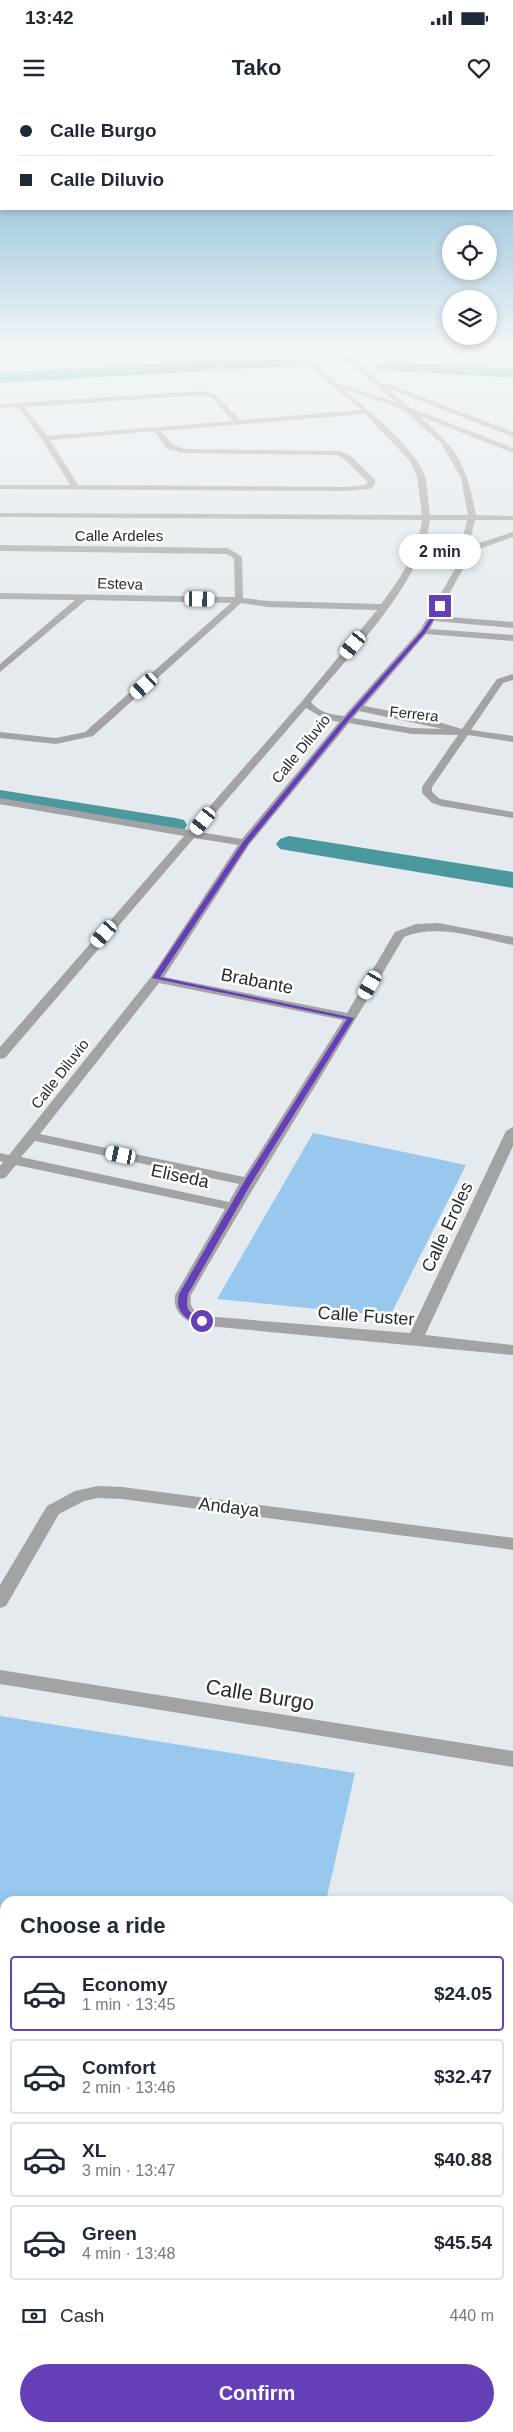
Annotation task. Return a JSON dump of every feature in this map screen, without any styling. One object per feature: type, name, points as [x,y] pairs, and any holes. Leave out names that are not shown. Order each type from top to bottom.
[{"type":"street","points":[[56,456],[76,487]]},
{"type":"street","points":[[0,487],[360,489],[371,486],[372,482],[344,456]]},
{"type":"street","name":"Calle Diluvio","points":[[0,1055],[306,702],[384,607],[386,596],[408,574],[418,553],[426,521],[421,476],[408,456]]},
{"type":"street","name":"Calle Diluvio","points":[[0,1175],[7,1158],[32,1136],[156,978],[245,843],[433,618],[454,580],[464,556],[472,521],[465,478],[453,456]]},
{"type":"street","points":[[0,515],[426,521]]},
{"type":"street","points":[[0,523],[472,521],[513,518]]},
{"type":"street","points":[[472,521],[513,525]]},
{"type":"street","points":[[464,556],[479,546],[513,534]]},
{"type":"street","name":"Calle Ardeles","points":[[0,548],[218,550],[237,554],[239,600]]},
{"type":"street","name":"Esteva","points":[[239,600],[271,595],[336,596]]},
{"type":"street","name":"Esteva","points":[[0,596],[239,600],[268,604],[384,607]]},
{"type":"street","points":[[0,669],[85,596]]},
{"type":"street","points":[[0,735],[46,742],[73,740],[89,734],[239,600]]},
{"type":"street","points":[[433,618],[513,625]]},
{"type":"street","points":[[424,631],[513,638]]},
{"type":"street","points":[[512,677],[500,681],[427,787],[427,792],[431,797],[445,804],[513,815]]},
{"type":"street","name":"Ferrera","points":[[306,702],[318,714],[346,720],[412,731],[465,732],[513,739]]},
{"type":"street","name":"Ferrera","points":[[358,708],[439,723],[465,732]]},
{"type":"street","points":[[0,802],[245,843]]},
{"type":"street","points":[[234,1207],[351,1018],[399,935],[416,928],[438,927],[513,941]]},
{"type":"street","name":"Brabante","points":[[156,978],[351,1018]]},
{"type":"street","name":"Calle Eroles","points":[[415,1339],[513,1131]]},
{"type":"street","name":"Eliseda","points":[[32,1136],[248,1182]]},
{"type":"street","name":"Eliseda","points":[[7,1158],[234,1207]]},
{"type":"street","name":"Calle Fuster","points":[[234,1207],[183,1294],[182,1303],[184,1311],[190,1317],[216,1323],[415,1339],[513,1350]]},
{"type":"street","name":"Andaya","points":[[0,1601],[53,1510],[68,1500],[98,1492],[122,1493],[513,1544]]},
{"type":"street","name":"Calle Burgo","points":[[0,1677],[513,1759]]},
{"type":"shaded area","points":[[313,1133],[466,1165],[390,1316],[217,1299]]},
{"type":"shaded area","points":[[0,1716],[355,1773],[327,1896],[0,1896]]},
{"type":"waterway","points":[[0,797],[175,825]]},
{"type":"waterway","points":[[289,844],[513,880]]},
{"type":"route","points":[[202,1321],[190,1317],[184,1311],[182,1303],[183,1294],[248,1182],[351,1018],[156,978],[245,843],[346,720],[424,631],[440,606]]}]
